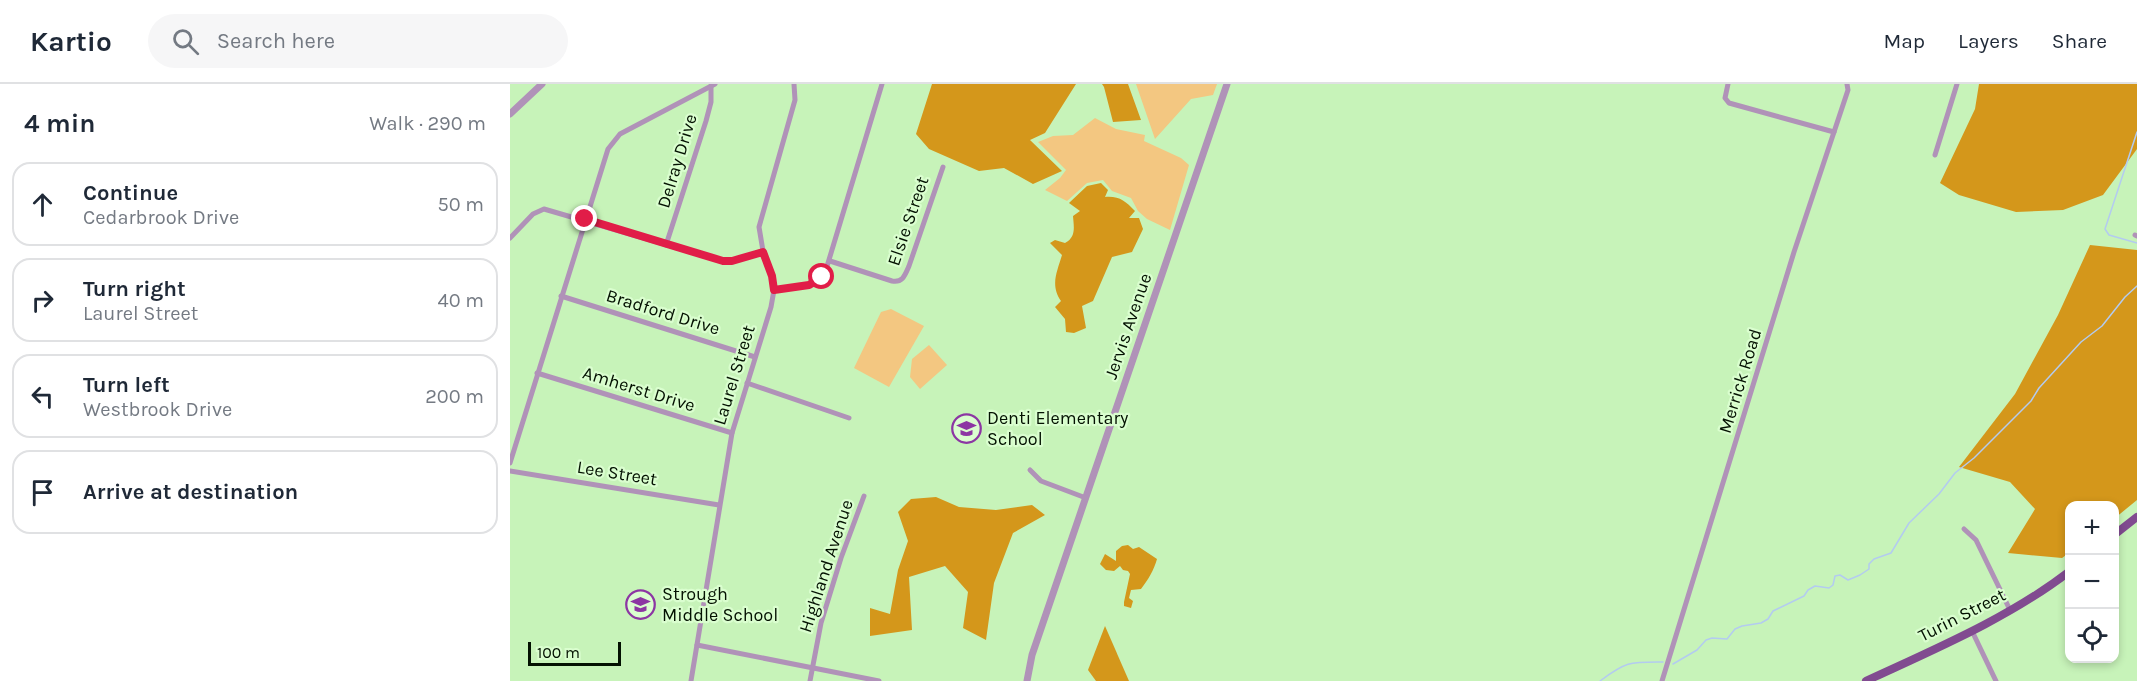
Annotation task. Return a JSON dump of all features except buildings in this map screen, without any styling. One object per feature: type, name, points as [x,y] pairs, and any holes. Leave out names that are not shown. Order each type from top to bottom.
[{"type":"main road","points":[[2119,532],[2137,517]]},
{"type":"main road","name":"Turin Street","points":[[1866,681],[1972,631],[2037,594],[2065,574]]},
{"type":"street","points":[[510,114],[542,84]]},
{"type":"street","name":"Laurel Street","points":[[691,681],[732,433],[771,307],[774,290],[772,276],[763,252],[759,226],[795,100],[794,84]]},
{"type":"street","points":[[774,290],[802,286],[818,280],[825,273],[882,84]]},
{"type":"street","name":"Jervis Avenue","points":[[1027,681],[1032,655],[1227,84]]},
{"type":"street","points":[[1728,84],[1725,98],[1729,103],[1834,132]]},
{"type":"street","points":[[1848,87],[1855,84]]},
{"type":"street","points":[[1935,155],[1957,84]]},
{"type":"street","points":[[510,463],[585,219],[612,141],[620,134],[713,85]]},
{"type":"street","name":"Delray Drive","points":[[666,245],[709,111],[713,85]]},
{"type":"street","name":"Merrick Road","points":[[1662,681],[1794,252],[1848,87]]},
{"type":"street","name":"Elsie Street","points":[[830,261],[892,281],[902,280],[909,266],[943,167]]},
{"type":"street","points":[[510,238],[533,214],[544,208],[723,261],[732,261],[763,252]]},
{"type":"street","name":"Bradford Drive","points":[[561,296],[755,357]]},
{"type":"street","name":"Amherst Drive","points":[[537,373],[732,433]]},
{"type":"street","points":[[747,383],[849,418]]},
{"type":"street","points":[[1030,470],[1041,482],[1086,498]]},
{"type":"street","name":"Lee Street","points":[[510,471],[719,505]]},
{"type":"street","name":"Highland Avenue","points":[[810,681],[821,622],[864,496]]},
{"type":"street","points":[[1964,529],[1976,540],[2010,610]]},
{"type":"street","points":[[1972,631],[1996,681]]},
{"type":"street","points":[[697,645],[879,681]]},
{"type":"shaded area","points":[[932,84],[1076,84],[1045,133],[1030,140],[1062,171],[1033,184],[1004,168],[979,171],[929,149],[916,134]]},
{"type":"shaded area","points":[[1102,84],[1128,84],[1141,120],[1113,122]]},
{"type":"shaded area","points":[[1136,84],[1217,84],[1213,95],[1191,99],[1155,139]]},
{"type":"shaded area","points":[[1979,84],[2137,84],[2137,149],[2103,195],[2063,210],[2016,212],[1959,195],[1940,183],[1975,109]]},
{"type":"shaded area","points":[[1095,118],[1116,129],[1145,135],[1144,141],[1181,158],[1189,165],[1170,230],[1147,219],[1138,211],[1131,198],[1112,191],[1103,180],[1087,183],[1067,201],[1045,190],[1066,170],[1038,142],[1053,136],[1073,135]]},
{"type":"shaded area","points":[[1101,183],[1108,190],[1105,197],[1118,198],[1128,204],[1135,211],[1129,218],[1139,218],[1143,229],[1132,252],[1112,257],[1093,301],[1082,306],[1086,328],[1074,333],[1066,332],[1065,319],[1055,307],[1061,301],[1055,284],[1062,255],[1050,243],[1055,240],[1065,243],[1071,238],[1074,232],[1073,216],[1080,211],[1069,203],[1087,186]]},
{"type":"shaded area","points":[[2090,245],[2137,250],[2137,500],[2119,515],[2119,501],[2065,501],[2065,556],[2062,558],[2008,553],[2035,509],[2010,482],[1959,467],[2015,394],[2058,315]]},
{"type":"shaded area","points":[[891,309],[924,326],[889,387],[854,368],[881,312]]},
{"type":"shaded area","points":[[929,345],[947,365],[920,389],[910,377],[912,359]]},
{"type":"shaded area","points":[[936,497],[959,507],[996,510],[1032,505],[1045,515],[1013,533],[994,583],[986,640],[963,628],[968,592],[945,566],[909,577],[912,630],[870,636],[870,608],[890,614],[898,570],[908,541],[898,512],[911,499]]},
{"type":"shaded area","points":[[1128,545],[1133,549],[1139,547],[1157,559],[1141,589],[1131,590],[1129,598],[1133,601],[1131,608],[1124,606],[1130,574],[1128,571],[1123,570],[1120,566],[1114,571],[1106,570],[1100,564],[1105,554],[1116,561],[1116,551]]},
{"type":"shaded area","points":[[1105,626],[1129,681],[1096,681],[1088,670]]},
{"type":"waterway","points":[[2137,132],[2105,229],[2109,235],[2137,243]]},
{"type":"waterway","points":[[1673,664],[1697,650],[1706,640],[1727,639],[1735,629],[1761,623],[1768,619],[1773,611],[1804,596],[1815,586],[1829,588],[1833,585],[1835,576],[1840,575],[1848,580],[1860,575],[1869,569],[1869,564],[1874,559],[1891,553],[1909,523],[1939,494],[1955,473],[1974,458],[2031,401],[2039,388],[2081,342],[2102,326],[2137,286]]},
{"type":"waterway","points":[[1600,681],[1629,664],[1663,662]]},
{"type":"place","name":"Denti Elementary School","points":[[966,428]]},
{"type":"place","name":"Strough Middle School","points":[[641,604]]},
{"type":"route","points":[[585,219],[723,261],[732,261],[763,252],[772,276],[774,290],[809,285],[822,277]]}]
